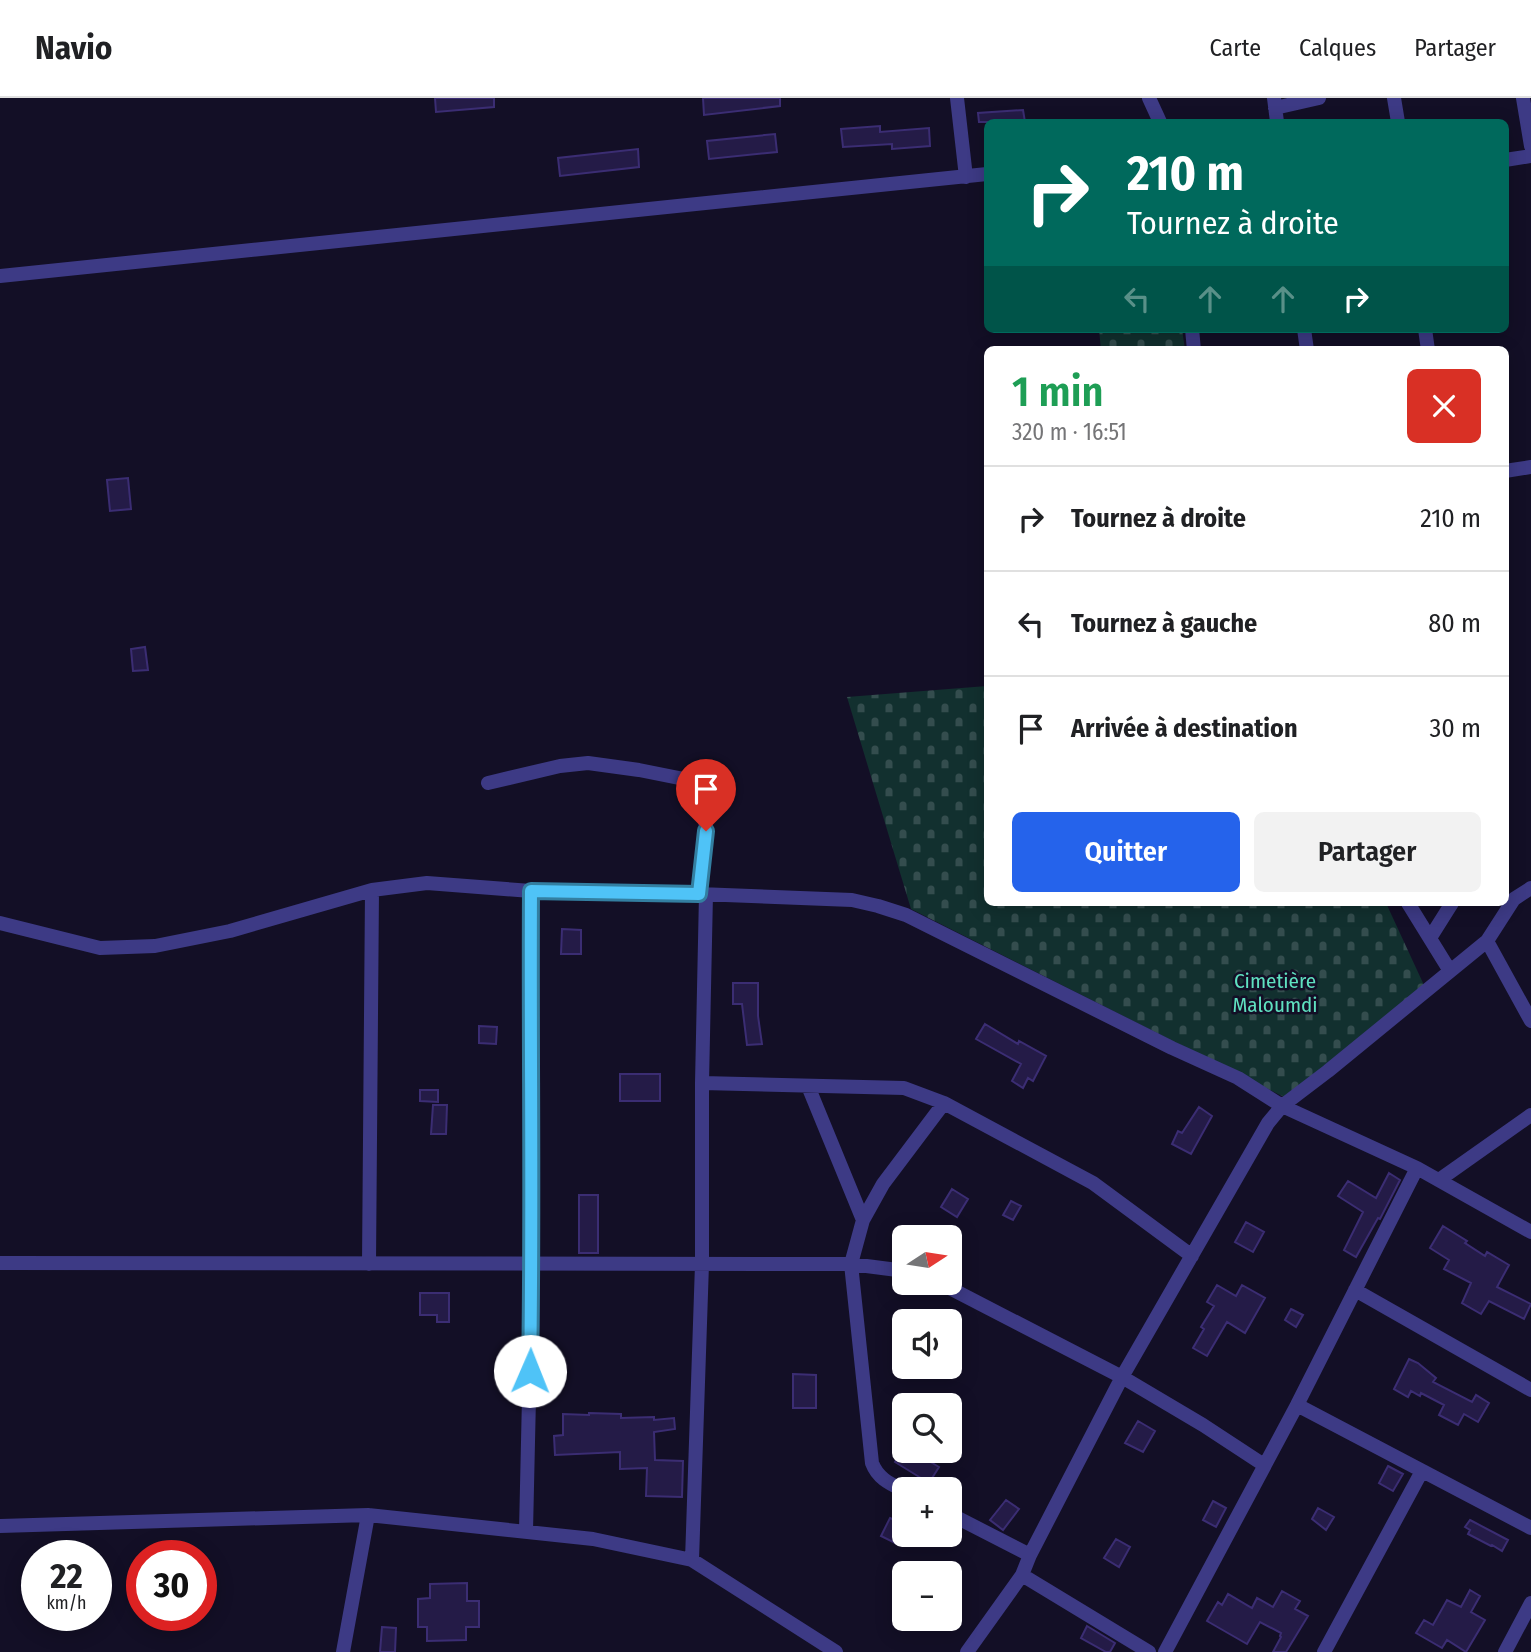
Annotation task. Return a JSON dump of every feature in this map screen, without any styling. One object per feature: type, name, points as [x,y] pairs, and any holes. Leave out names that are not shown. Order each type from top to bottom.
[{"type":"street","points":[[957,98],[965,177]]},
{"type":"street","points":[[1149,98],[1159,119]]},
{"type":"street","points":[[1275,109],[1319,98]]},
{"type":"street","points":[[1394,98],[1398,119]]},
{"type":"street","points":[[1523,98],[1531,146]]},
{"type":"street","points":[[1509,159],[1531,156]]},
{"type":"street","points":[[0,276],[984,174]]},
{"type":"street","points":[[1509,470],[1531,467]]},
{"type":"street","points":[[488,783],[559,766],[588,763],[684,779],[700,794],[704,807],[706,831],[703,894],[702,1264],[692,1560]]},
{"type":"street","points":[[0,923],[100,948],[155,946],[230,931],[372,890],[427,883],[531,891],[852,900],[906,915],[1172,1048],[1238,1078],[1282,1105],[1417,1168],[1531,1232]]},
{"type":"street","points":[[967,1652],[1022,1575],[1122,1377],[1268,1123],[1282,1105],[1328,1071],[1487,941],[1514,899],[1531,888]]},
{"type":"street","points":[[369,1264],[372,890]]},
{"type":"street","points":[[526,1531],[532,1264],[531,891]]},
{"type":"street","points":[[1410,906],[1450,971]]},
{"type":"street","points":[[1430,939],[1450,906]]},
{"type":"street","points":[[1487,941],[1531,1021]]},
{"type":"street","points":[[702,1083],[904,1088],[944,1103],[1093,1183],[1192,1256]]},
{"type":"street","points":[[808,1086],[863,1220]]},
{"type":"street","points":[[892,1484],[879,1476],[872,1463],[851,1264],[863,1220],[883,1184],[944,1103]]},
{"type":"street","points":[[1439,1180],[1531,1115]]},
{"type":"street","points":[[1166,1652],[1297,1405],[1417,1168]]},
{"type":"street","points":[[0,1263],[851,1264],[892,1269]]},
{"type":"street","points":[[1355,1290],[1531,1390]]},
{"type":"street","points":[[962,1294],[1122,1377],[1264,1465]]},
{"type":"street","points":[[1297,1405],[1531,1528]]},
{"type":"street","points":[[1324,1652],[1422,1471]]},
{"type":"street","points":[[343,1652],[368,1515]]},
{"type":"street","points":[[0,1526],[368,1515],[593,1539],[692,1560],[836,1652]]},
{"type":"street","points":[[962,1520],[1030,1555]]},
{"type":"street","points":[[1022,1575],[1149,1652]]},
{"type":"street","points":[[1505,1652],[1531,1604]]},
{"type":"green space","points":[[1099,333],[1183,333],[1184,346],[1101,346]]},
{"type":"green space","name":"Cimetière Maloumdi","points":[[984,686],[984,906],[1387,906],[1429,996],[1284,1097],[911,909],[847,697]]},
{"type":"building","points":[[435,98],[494,98],[494,107],[436,112]]},
{"type":"building","points":[[703,98],[780,98],[780,106],[704,115]]},
{"type":"building","points":[[1023,110],[1024,119],[984,119],[984,122],[979,122],[978,113]]},
{"type":"building","points":[[880,126],[880,132],[929,128],[930,146],[892,149],[892,144],[843,147],[841,129]]},
{"type":"building","points":[[775,134],[777,152],[709,159],[707,141]]},
{"type":"building","points":[[638,149],[639,167],[560,176],[558,158]]},
{"type":"building","points":[[128,478],[131,509],[110,511],[107,480]]},
{"type":"building","points":[[145,647],[148,670],[133,671],[131,649]]},
{"type":"building","points":[[562,929],[581,930],[581,954],[561,954]]},
{"type":"building","points":[[733,983],[758,983],[758,1016],[762,1044],[747,1045],[742,1004],[733,1004]]},
{"type":"building","points":[[985,1024],[1018,1044],[1019,1041],[1046,1056],[1033,1081],[1028,1078],[1023,1088],[1012,1081],[1021,1064],[976,1039]]},
{"type":"building","points":[[479,1026],[497,1027],[496,1044],[479,1043]]},
{"type":"building","points":[[620,1074],[660,1074],[660,1101],[620,1101]]},
{"type":"building","points":[[420,1090],[438,1090],[438,1102],[420,1101]]},
{"type":"building","points":[[433,1105],[447,1105],[446,1134],[431,1134]]},
{"type":"building","points":[[1199,1107],[1212,1116],[1191,1154],[1172,1144],[1178,1131],[1182,1133]]},
{"type":"building","points":[[1389,1173],[1400,1180],[1356,1257],[1344,1250],[1363,1212],[1338,1196],[1348,1181],[1376,1198]]},
{"type":"building","points":[[952,1189],[968,1199],[957,1217],[941,1207]]},
{"type":"building","points":[[579,1195],[598,1195],[598,1253],[579,1253]]},
{"type":"building","points":[[1011,1201],[1021,1206],[1013,1220],[1003,1215]]},
{"type":"building","points":[[1246,1222],[1264,1232],[1253,1252],[1235,1242]]},
{"type":"building","points":[[1443,1226],[1485,1256],[1487,1252],[1509,1265],[1497,1287],[1531,1304],[1524,1319],[1489,1301],[1481,1314],[1462,1303],[1471,1283],[1444,1269],[1449,1260],[1430,1248]]},
{"type":"building","points":[[1217,1285],[1236,1296],[1242,1285],[1265,1298],[1245,1333],[1227,1322],[1207,1356],[1193,1348],[1204,1329],[1201,1327],[1214,1306],[1207,1302]]},
{"type":"building","points":[[420,1293],[449,1293],[449,1322],[437,1322],[437,1315],[420,1315]]},
{"type":"building","points":[[1291,1309],[1303,1315],[1296,1327],[1285,1320]]},
{"type":"building","points":[[1409,1359],[1436,1378],[1433,1382],[1472,1402],[1476,1395],[1489,1403],[1478,1422],[1464,1414],[1458,1425],[1439,1415],[1444,1405],[1421,1393],[1420,1396],[1411,1391],[1408,1397],[1394,1389]]},
{"type":"building","points":[[793,1374],[816,1375],[816,1408],[793,1408]]},
{"type":"building","points":[[563,1414],[621,1414],[621,1418],[654,1417],[654,1420],[674,1418],[675,1429],[654,1432],[655,1460],[683,1461],[682,1497],[646,1496],[647,1468],[620,1469],[620,1452],[555,1455],[554,1436],[563,1435]]},
{"type":"building","points":[[1138,1421],[1155,1431],[1143,1452],[1125,1443]]},
{"type":"building","points":[[897,1463],[932,1463],[939,1467],[933,1477],[919,1477]]},
{"type":"building","points":[[1388,1466],[1403,1474],[1393,1491],[1379,1483]]},
{"type":"building","points":[[1006,1500],[1019,1509],[1003,1530],[990,1520]]},
{"type":"building","points":[[1213,1501],[1226,1508],[1216,1527],[1203,1520]]},
{"type":"building","points":[[1318,1508],[1334,1517],[1326,1530],[1312,1519]]},
{"type":"building","points":[[890,1518],[892,1519],[892,1542],[881,1536]]},
{"type":"building","points":[[1470,1520],[1508,1540],[1502,1551],[1468,1534],[1470,1530],[1465,1527]]},
{"type":"building","points":[[1116,1539],[1130,1547],[1119,1567],[1104,1558]]},
{"type":"building","points":[[467,1583],[467,1601],[479,1601],[479,1627],[466,1627],[466,1640],[427,1641],[427,1627],[418,1627],[418,1599],[430,1598],[430,1584]]},
{"type":"building","points":[[1470,1590],[1480,1596],[1471,1612],[1485,1620],[1466,1652],[1447,1640],[1442,1648],[1416,1633],[1424,1620],[1433,1625],[1447,1600],[1461,1607]]},
{"type":"building","points":[[1282,1591],[1300,1601],[1295,1609],[1308,1616],[1286,1652],[1273,1652],[1281,1633],[1260,1622],[1247,1644],[1207,1621],[1218,1602],[1222,1605],[1228,1594],[1252,1608],[1257,1598],[1273,1607]]},
{"type":"building","points":[[1087,1626],[1115,1643],[1110,1652],[1081,1638]]},
{"type":"building","points":[[382,1627],[396,1628],[395,1652],[380,1652]]},
{"type":"route","points":[[530,1371],[531,891],[699,894],[706,831]]}]
